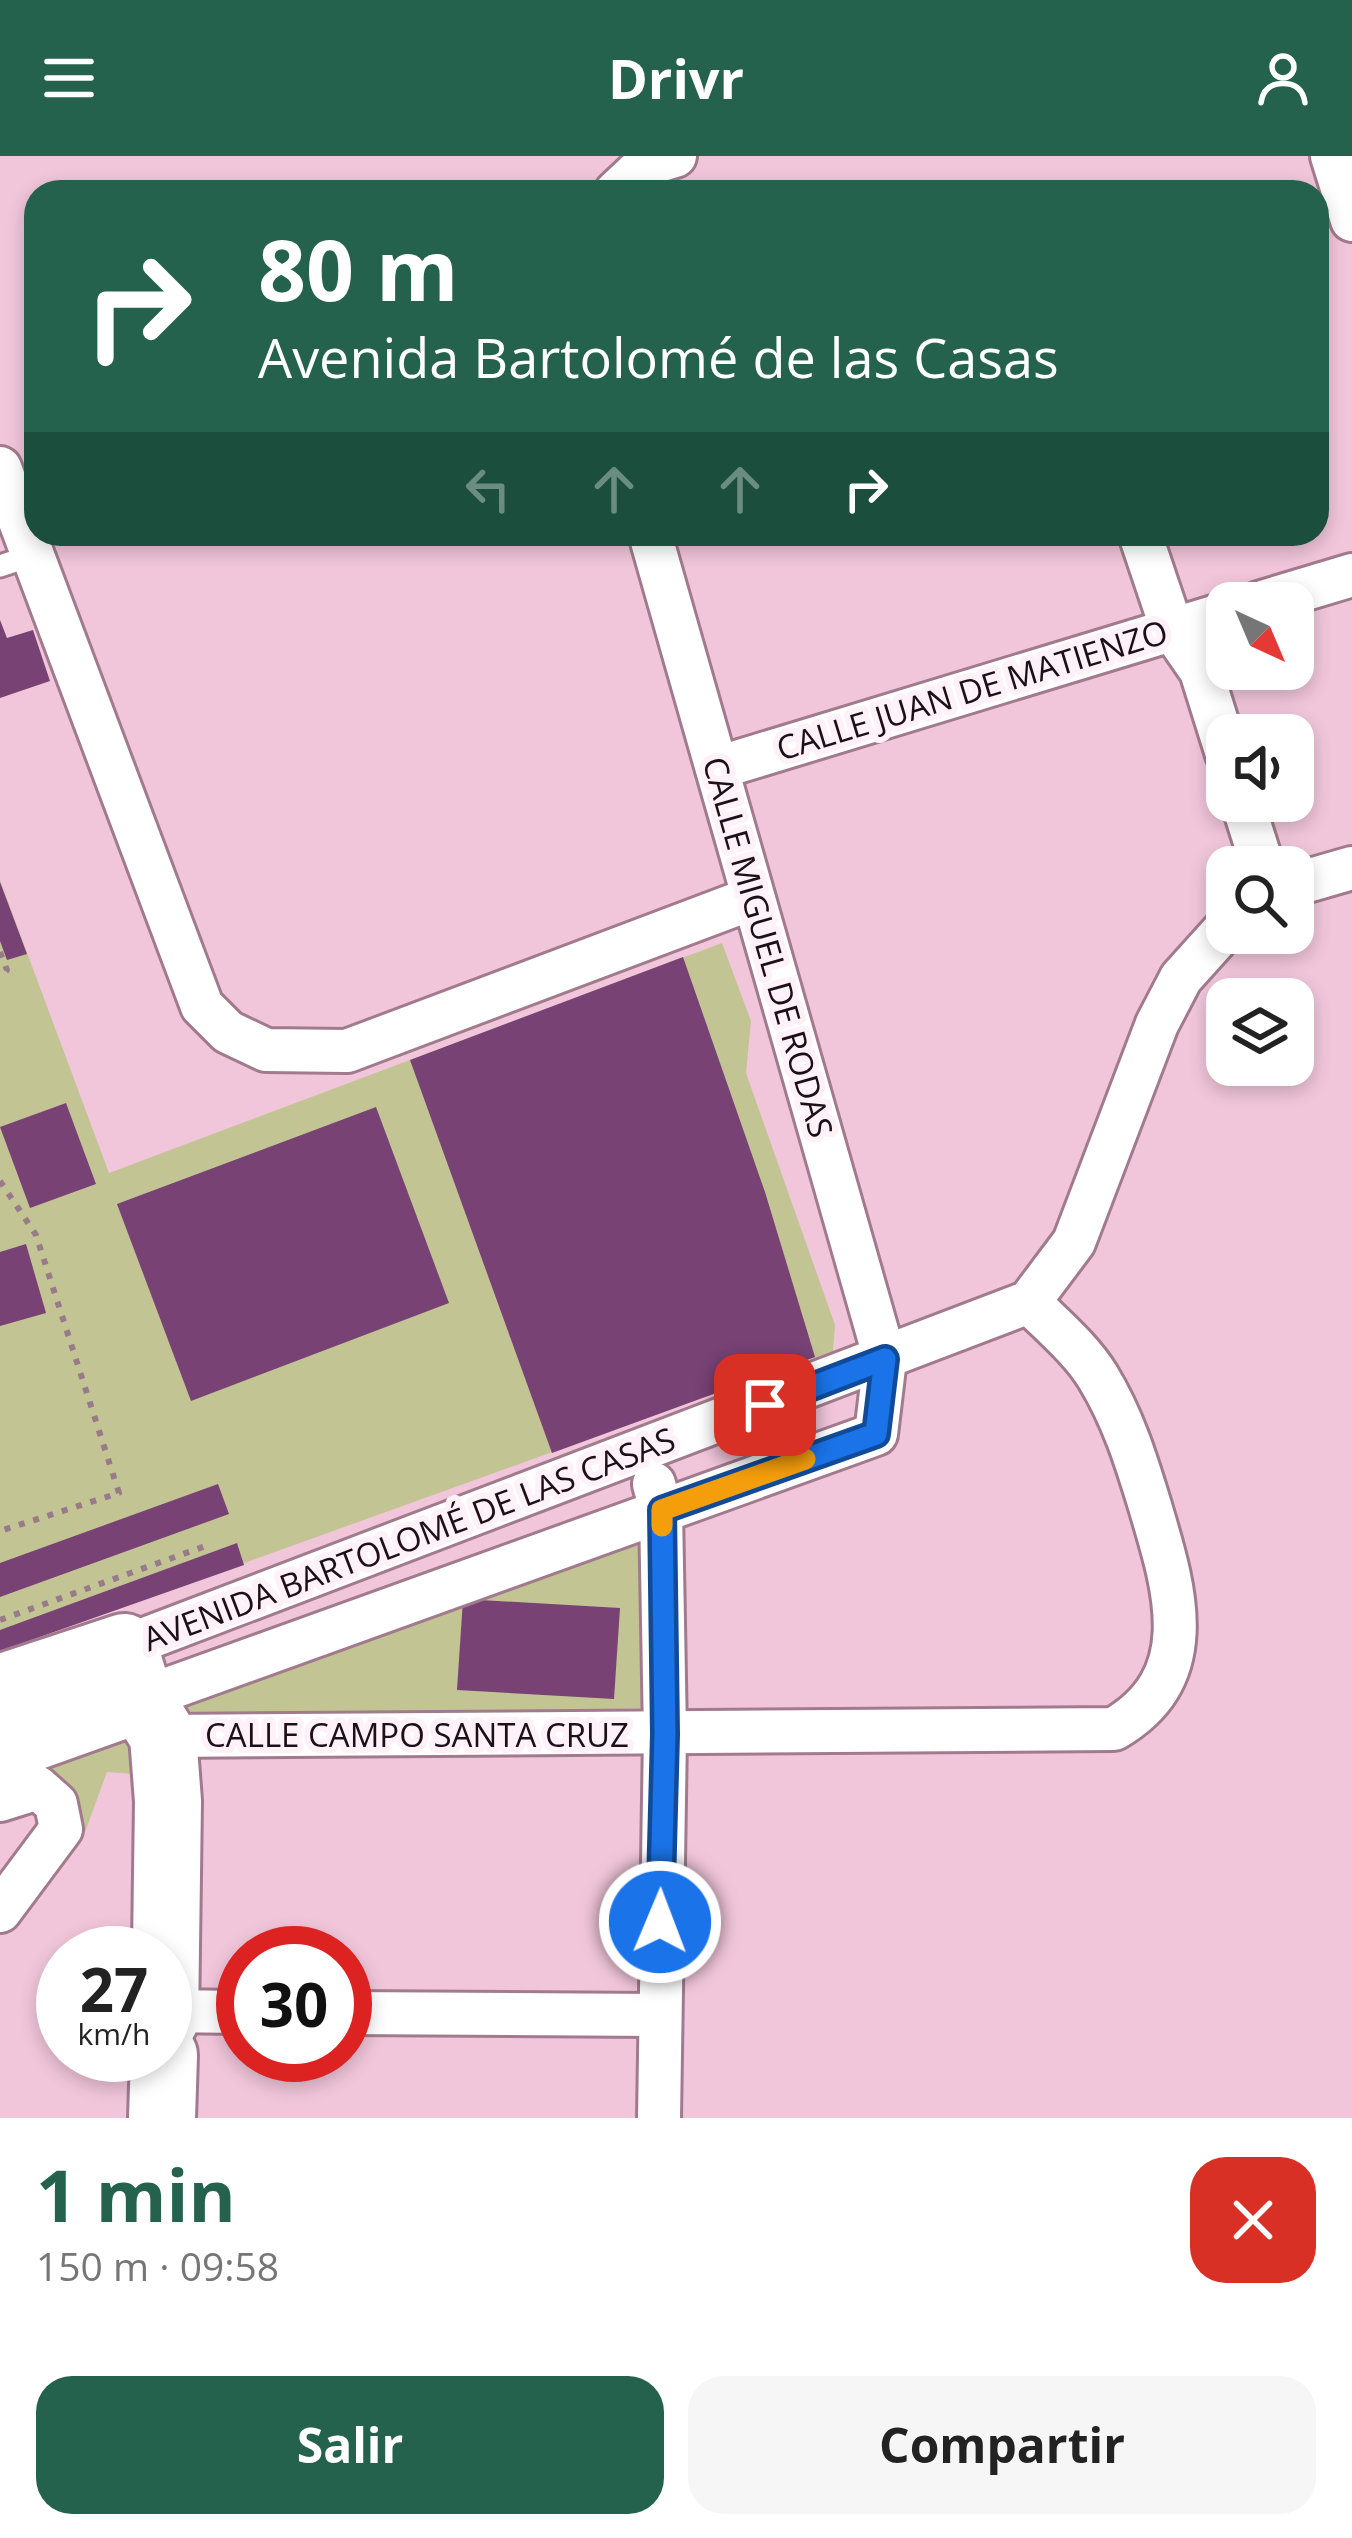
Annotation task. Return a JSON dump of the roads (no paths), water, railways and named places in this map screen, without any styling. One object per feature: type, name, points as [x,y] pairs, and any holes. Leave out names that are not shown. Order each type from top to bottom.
[{"type":"main road","name":"AVENIDA BARTOLOMÉ DE LAS CASAS","points":[[0,1688],[142,1694]]},
{"type":"main road","name":"AVENIDA BARTOLOMÉ DE LAS CASAS","points":[[0,1749],[142,1694]]},
{"type":"main road","points":[[142,1694],[169,1801],[167,1926]]},
{"type":"main road","points":[[162,2118],[163,2082]]},
{"type":"street","points":[[628,180],[645,165],[675,156]]},
{"type":"street","points":[[1332,156],[1352,220]]},
{"type":"street","points":[[0,467],[16,560],[202,1006],[228,1032],[266,1050],[347,1051],[754,898]]},
{"type":"street","name":"CALLE MIGUEL DE RODAS","points":[[653,546],[885,1359]]},
{"type":"street","points":[[1145,546],[1172,629],[1201,671],[1214,714]]},
{"type":"street","points":[[1314,586],[1352,574]]},
{"type":"street","name":"CALLE JUAN DE MATIENZO","points":[[717,768],[1206,619]]},
{"type":"street","points":[[1314,879],[1352,868]]},
{"type":"street","points":[[885,1359],[1030,1302],[1074,1242],[1156,1024],[1181,978],[1206,950]]},
{"type":"street","name":"CALLE CAMPO SANTA CRUZ","points":[[142,1694],[665,1734],[1114,1729],[1139,1715],[1161,1688],[1174,1638],[1176,1594],[1127,1430],[1095,1372],[1030,1302]]},
{"type":"street","name":"AVENIDA BARTOLOMÉ DE LAS CASAS","points":[[885,1359],[876,1434],[142,1694],[644,1450],[885,1359]]},
{"type":"street","points":[[644,1450],[662,1510],[665,1734],[659,2118]]},
{"type":"street","points":[[0,1800],[38,1788],[56,1804],[61,1829],[0,1911]]},
{"type":"street","points":[[372,2013],[658,2015]]}]
